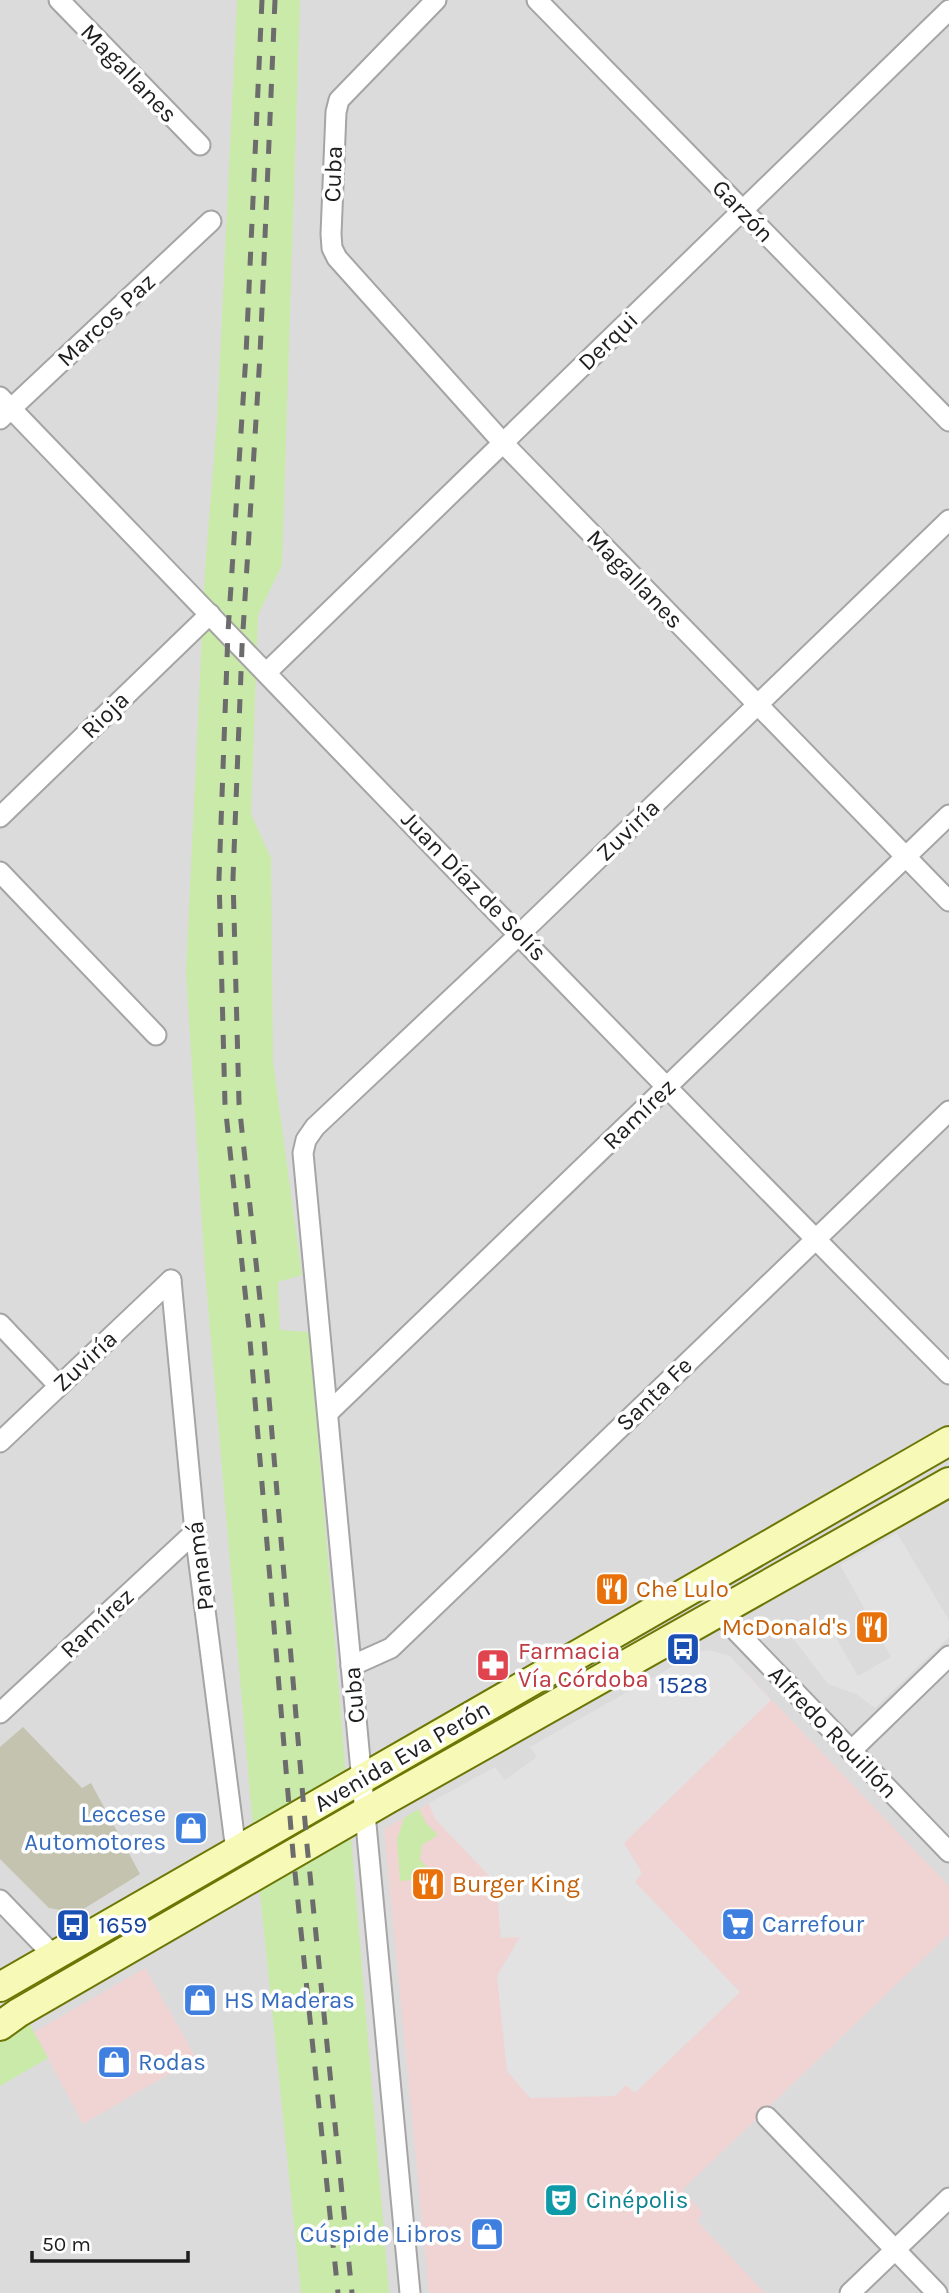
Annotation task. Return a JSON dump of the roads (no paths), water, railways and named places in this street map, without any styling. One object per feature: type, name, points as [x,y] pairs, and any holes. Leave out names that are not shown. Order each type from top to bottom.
[{"type":"main road","name":"Avenida Eva Perón","points":[[0,1987],[949,1441]]},
{"type":"main road","name":"Avenida Eva Perón","points":[[9,2020],[365,1812],[949,1482]]},
{"type":"street","name":"Magallanes","points":[[59,0],[200,145]]},
{"type":"street","name":"Cuba","points":[[332,248],[336,113],[339,100],[436,0]]},
{"type":"street","name":"Garzón","points":[[537,0],[949,421]]},
{"type":"street","name":"Derqui","points":[[267,672],[949,10]]},
{"type":"street","name":"Marcos Paz","points":[[4,408],[211,221]]},
{"type":"street","name":"Magallanes","points":[[332,248],[337,258],[503,443],[949,901]]},
{"type":"street","name":"Juan Díaz de Solís","points":[[4,408],[267,672],[666,1087],[949,1374]]},
{"type":"street","name":"Zuviría","points":[[306,1140],[315,1127],[520,934],[949,520]]},
{"type":"street","name":"Rioja","points":[[0,817],[210,614]]},
{"type":"street","name":"Ramírez","points":[[328,1413],[949,815]]},
{"type":"street","points":[[0,872],[156,1035]]},
{"type":"street","name":"Santa Fe","points":[[351,1666],[391,1648],[949,1111]]},
{"type":"street","name":"Cuba","points":[[306,1140],[303,1153],[410,2293]]},
{"type":"street","name":"Zuviría","points":[[0,1441],[171,1280]]},
{"type":"street","name":"Panamá","points":[[171,1280],[195,1532],[236,1851]]},
{"type":"street","points":[[0,1324],[59,1386]]},
{"type":"street","name":"Ramírez","points":[[0,1713],[195,1532]]},
{"type":"street","name":"Alfredo Rouillón","points":[[718,1612],[949,1852]]},
{"type":"street","points":[[852,1751],[949,1656]]},
{"type":"street","points":[[0,1900],[54,1956]]},
{"type":"street","points":[[767,2117],[937,2293]]},
{"type":"street","points":[[850,2293],[949,2198]]},
{"type":"railway","points":[[262,0],[246,355],[228,632],[219,878],[225,1104],[249,1329],[293,1853],[338,2293]]},
{"type":"railway","points":[[275,0],[233,878],[239,1103],[263,1328],[307,1845],[352,2293]]},
{"type":"place","name":"Che Lulo","points":[[612,1589]]},
{"type":"place","name":"McDonald's","points":[[872,1627]]},
{"type":"place","name":"1528","points":[[683,1649]]},
{"type":"place","name":"Farmacia Vía Córdoba","points":[[493,1665]]},
{"type":"place","name":"Leccese Automotores","points":[[191,1828]]},
{"type":"place","name":"Burger King","points":[[428,1884]]},
{"type":"place","name":"Carrefour","points":[[738,1924]]},
{"type":"place","name":"1659","points":[[73,1925]]},
{"type":"place","name":"HS Maderas","points":[[200,2000]]},
{"type":"place","name":"Rodas","points":[[114,2062]]},
{"type":"place","name":"Cinépolis","points":[[561,2200]]},
{"type":"place","name":"Cúspide Libros","points":[[487,2234]]}]
